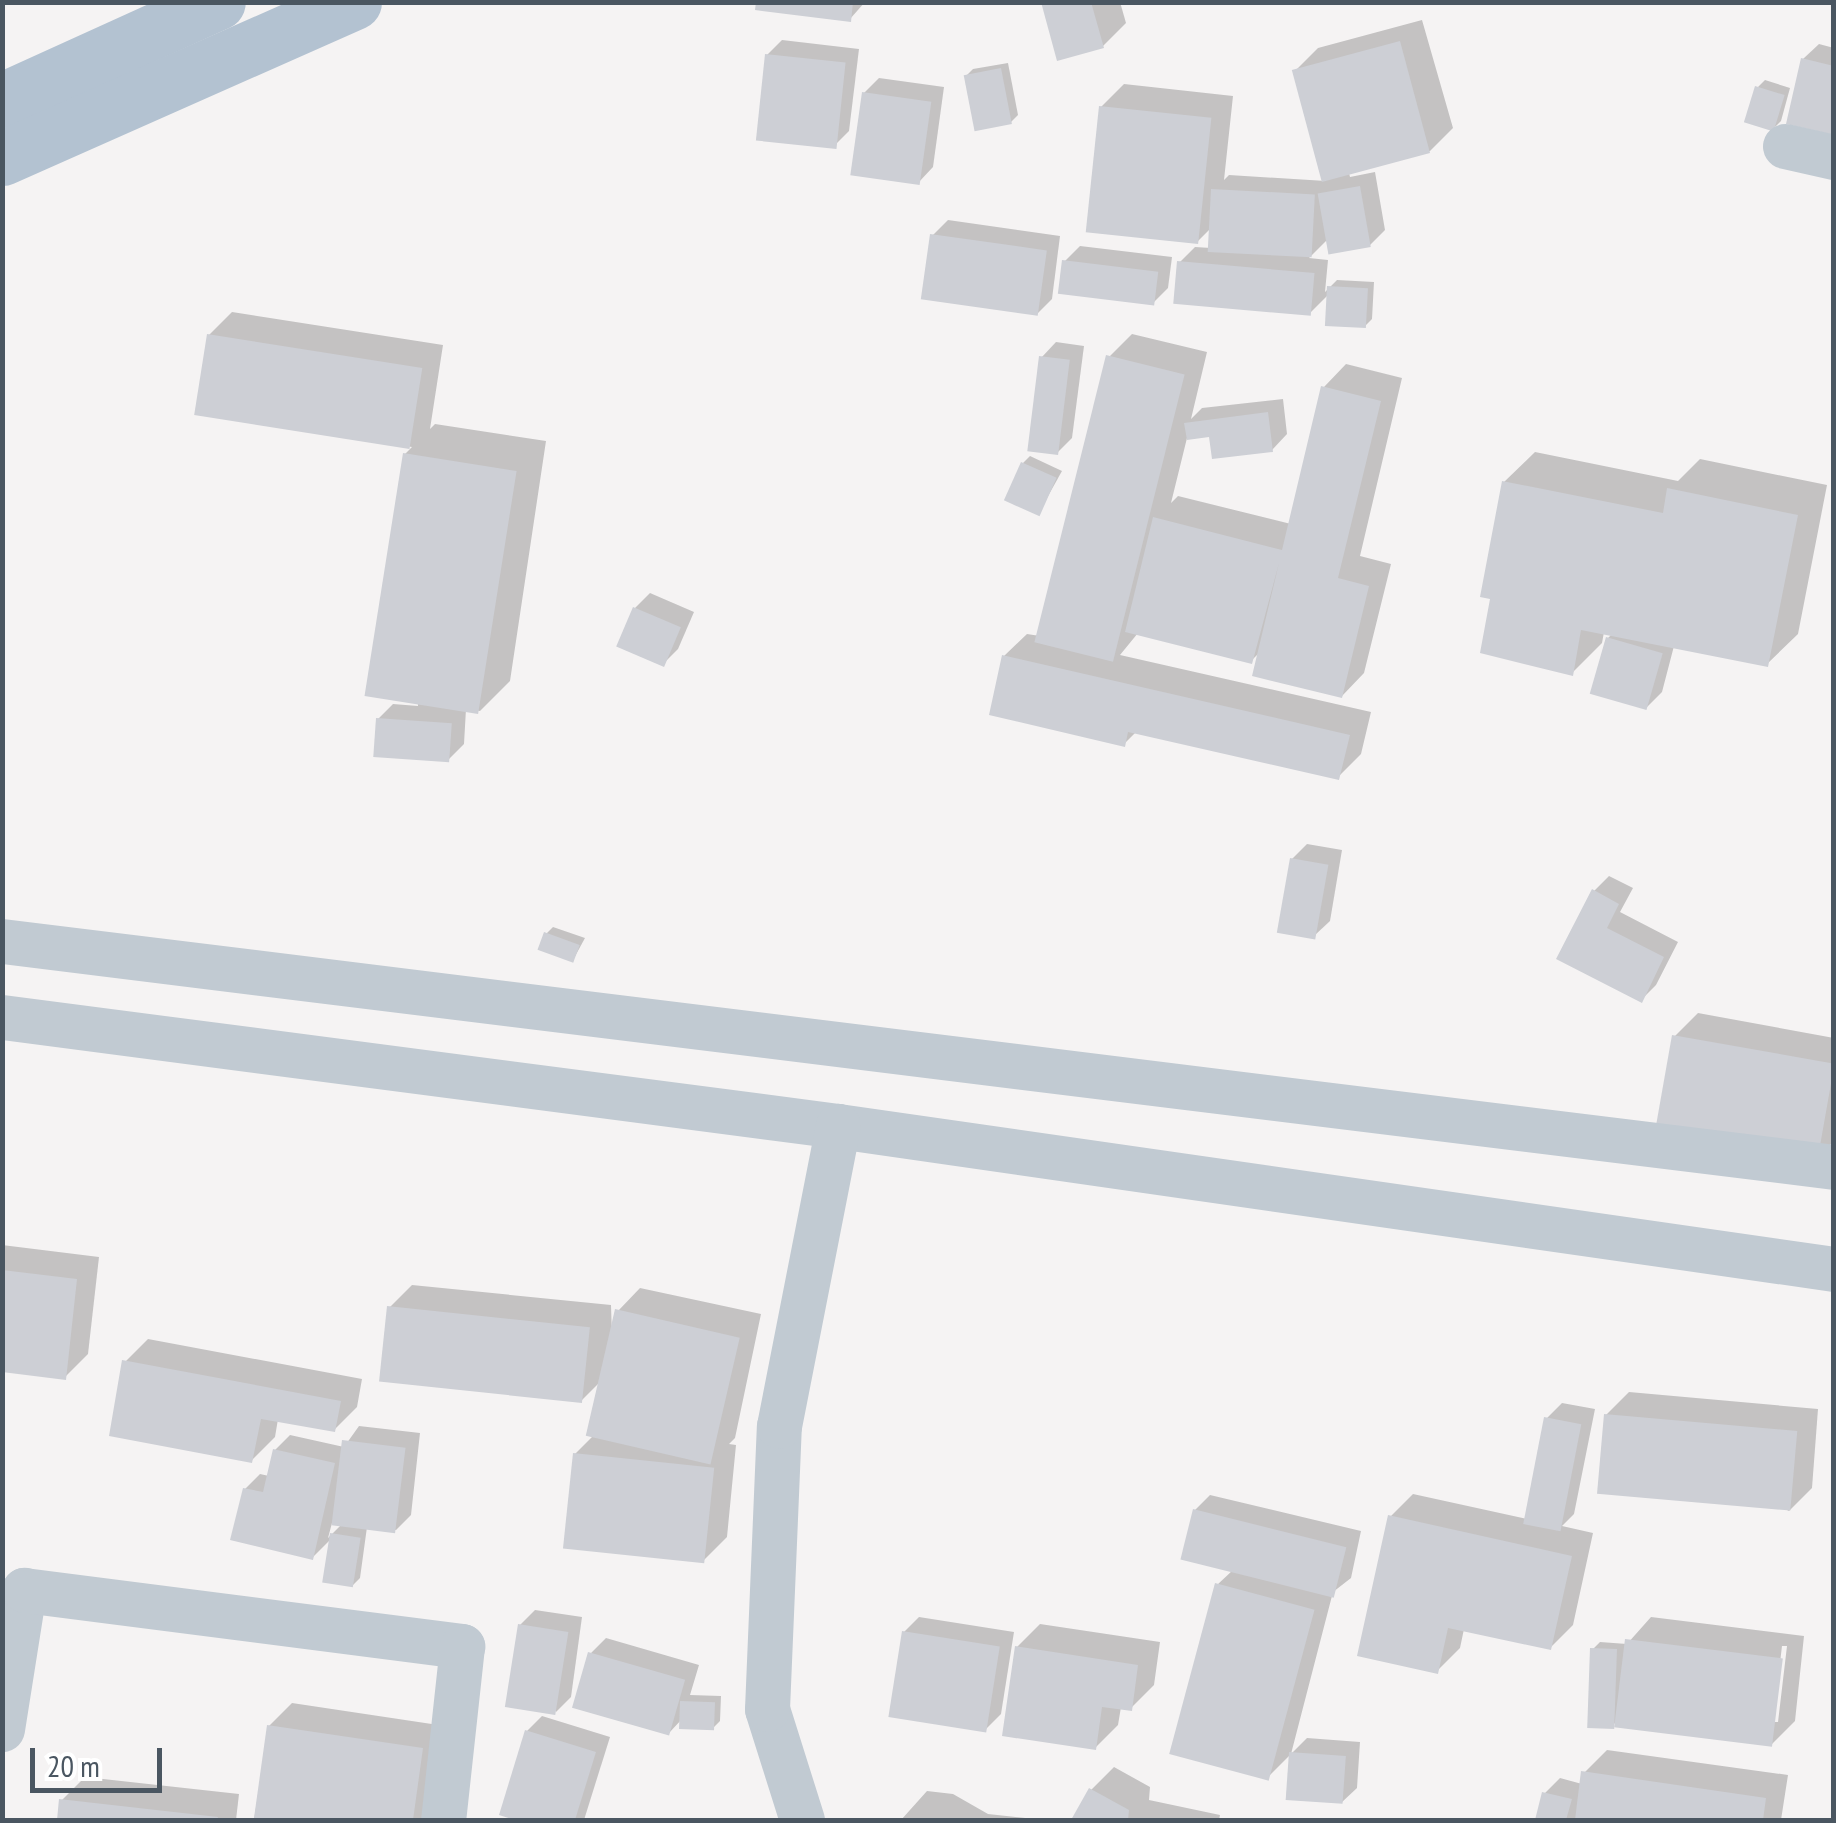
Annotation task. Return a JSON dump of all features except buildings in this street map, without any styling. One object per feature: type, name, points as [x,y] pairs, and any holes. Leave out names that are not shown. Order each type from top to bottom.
[{"type":"main road","points":[[2,158],[244,24],[354,2]]},
{"type":"main road","points":[[2,100],[192,9]]},
{"type":"street","points":[[1785,146],[1834,157]]},
{"type":"street","points":[[2,942],[1834,1167]]},
{"type":"street","points":[[2,1017],[838,1126],[1834,1269]]},
{"type":"street","points":[[802,1820],[767,1709],[778,1444],[838,1126]]},
{"type":"street","points":[[2,1730],[24,1590],[462,1646],[442,1820]]}]
